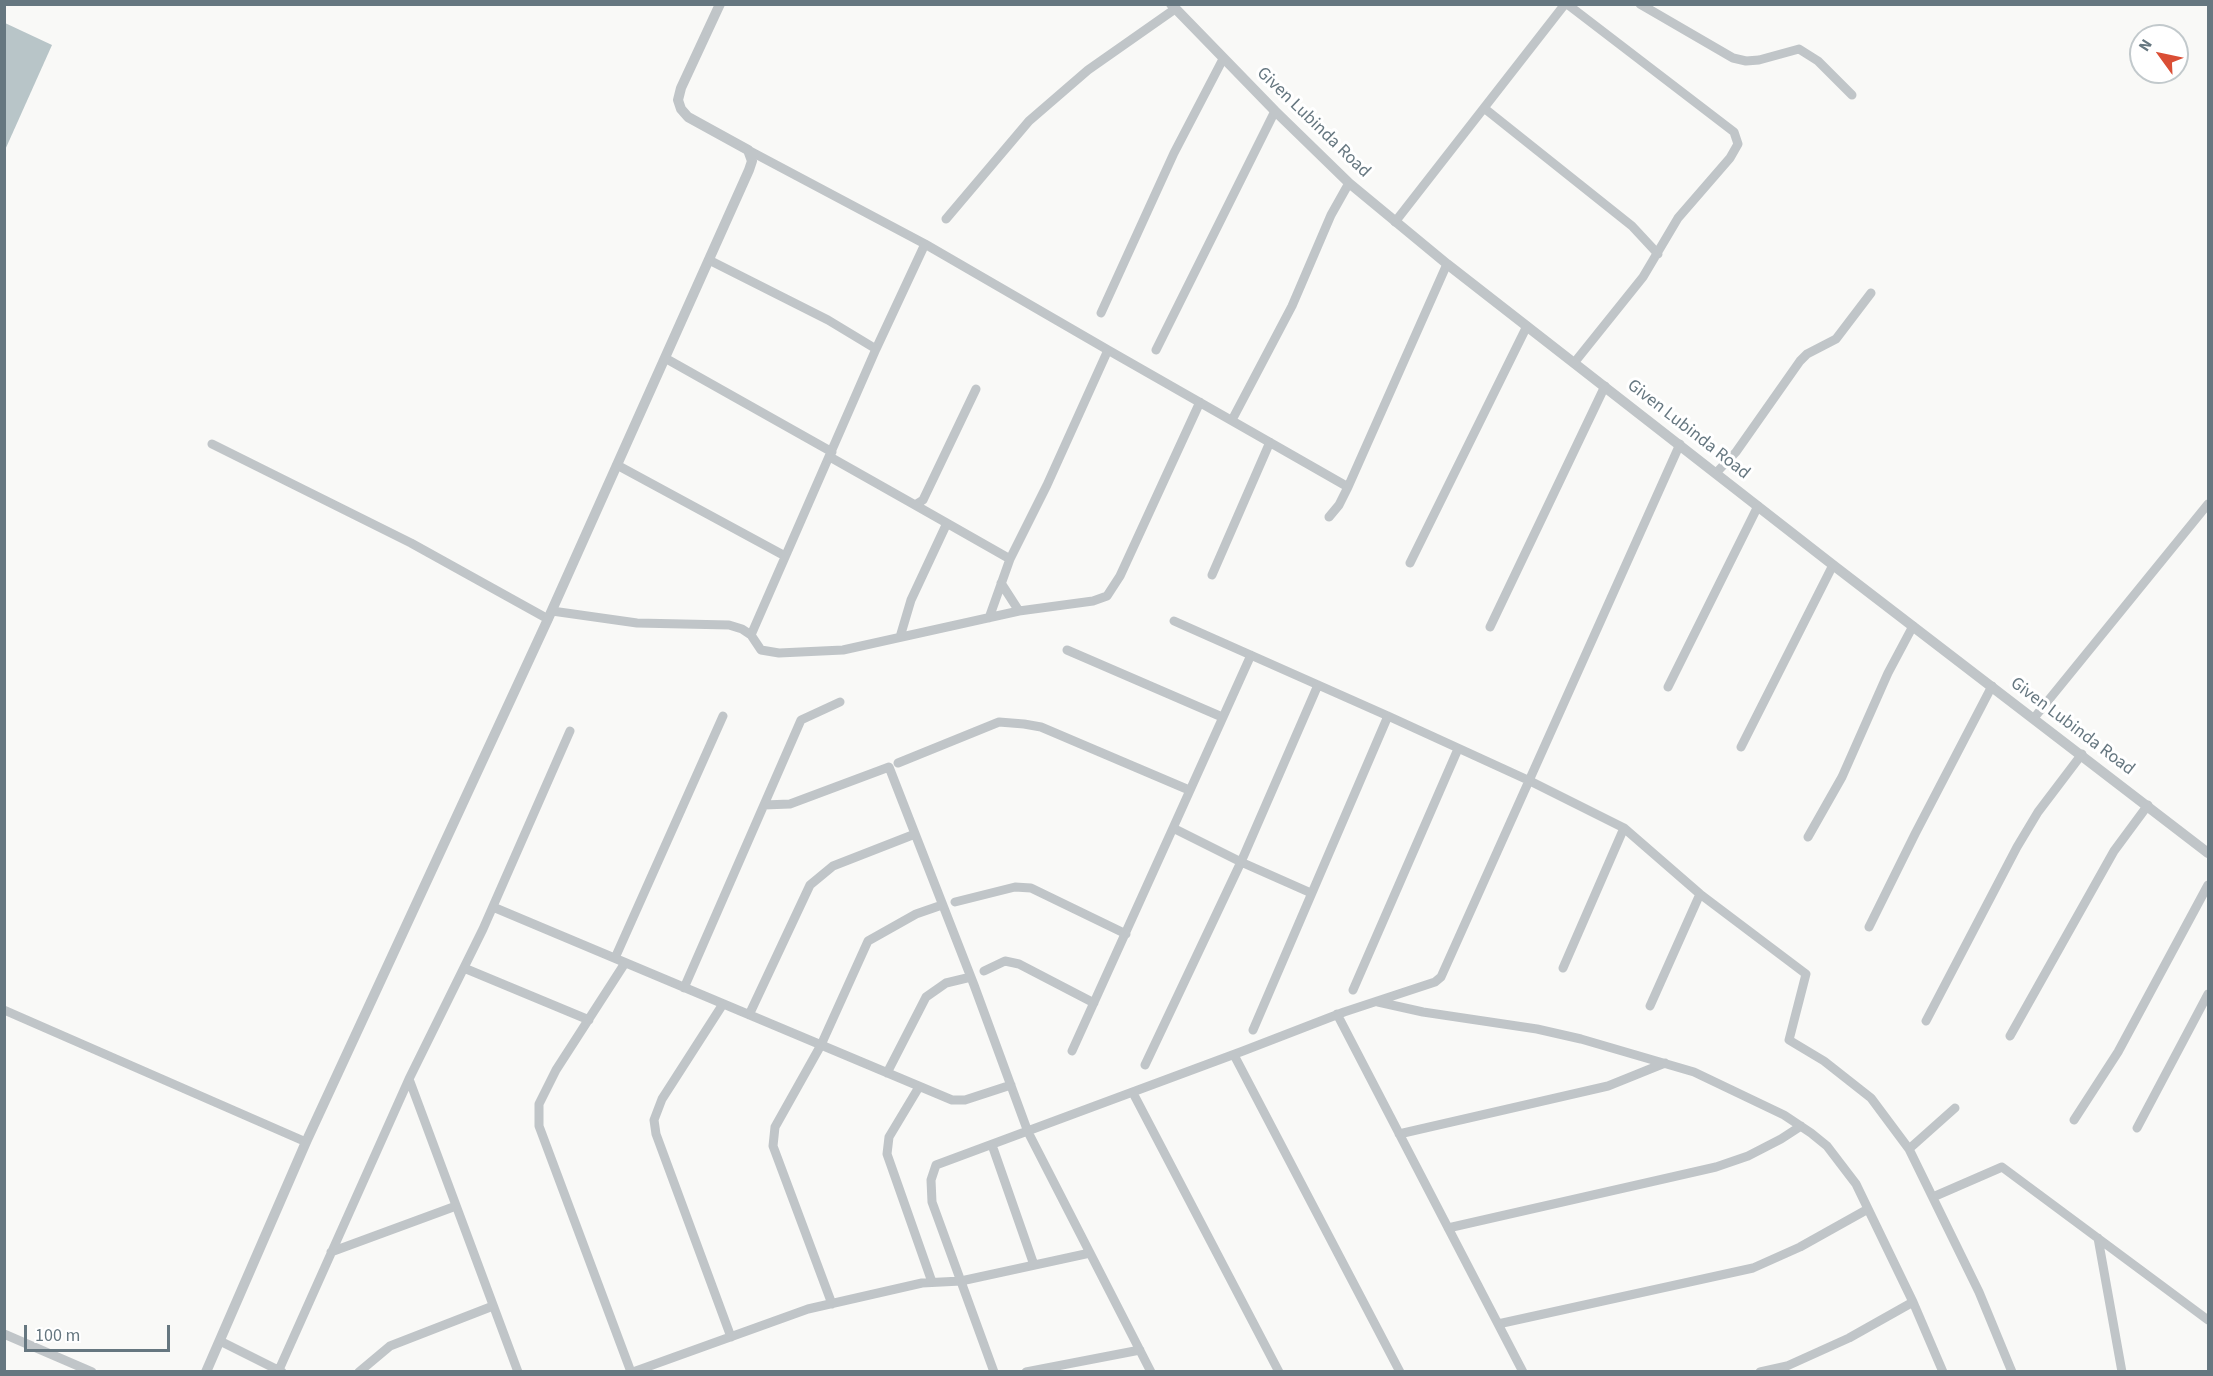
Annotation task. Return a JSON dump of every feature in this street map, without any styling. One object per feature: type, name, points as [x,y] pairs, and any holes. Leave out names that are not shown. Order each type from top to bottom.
[{"type":"street","points":[[720,4],[681,88],[678,100],[681,109],[688,117],[754,156],[925,244],[1348,487]]},
{"type":"street","points":[[1395,222],[1566,4],[1714,116],[1734,132],[1738,138],[1736,149],[1678,219],[1643,277],[1574,363]]},
{"type":"street","points":[[1640,4],[1733,58],[1746,61],[1759,60],[1799,49],[1818,61],[1852,95]]},
{"type":"street","points":[[946,219],[1029,121],[1088,70],[1173,7]]},
{"type":"street","name":"Given Lubinda Road","points":[[1173,7],[1349,183],[1395,222],[1833,565],[2208,853]]},
{"type":"street","points":[[1101,313],[1174,153],[1223,59]]},
{"type":"street","points":[[1484,108],[1632,226],[1658,254]]},
{"type":"street","points":[[1156,350],[1275,111]]},
{"type":"street","points":[[206,1371],[306,1142],[550,615],[754,156]]},
{"type":"street","points":[[1232,420],[1292,306],[1331,215],[1349,183]]},
{"type":"street","points":[[751,635],[876,349],[925,244]]},
{"type":"street","points":[[709,260],[828,320],[876,349]]},
{"type":"street","points":[[1329,517],[1348,487],[1447,264]]},
{"type":"street","points":[[1716,473],[1736,452],[1800,361],[1807,354],[1836,339],[1871,293]]},
{"type":"street","points":[[1410,563],[1527,326]]},
{"type":"street","points":[[989,618],[1010,559],[1047,485],[1108,350]]},
{"type":"street","points":[[665,358],[1010,559]]},
{"type":"street","points":[[1490,627],[1605,386]]},
{"type":"street","points":[[915,505],[923,500],[976,389]]},
{"type":"street","points":[[212,444],[550,615],[637,623],[729,625],[751,635],[761,650],[779,653],[843,650],[1019,611],[1093,601],[1107,596],[1120,576],[1200,402]]},
{"type":"street","points":[[1212,575],[1270,442]]},
{"type":"street","points":[[994,1371],[932,1202],[931,1180],[936,1166],[1234,1055],[1337,1014],[1435,982],[1442,977],[1680,444]]},
{"type":"street","points":[[617,465],[785,556]]},
{"type":"street","points":[[2034,718],[2208,504]]},
{"type":"street","points":[[1668,687],[1758,506]]},
{"type":"street","points":[[900,637],[910,600],[947,524]]},
{"type":"street","points":[[1741,747],[1833,565]]},
{"type":"street","points":[[1001,583],[1019,611]]},
{"type":"street","points":[[1174,621],[1530,781],[1624,828],[1700,894],[1806,974],[1789,1040],[1824,1061],[1871,1098],[1909,1149],[1979,1292],[2012,1371]]},
{"type":"street","points":[[742,629],[756,624]]},
{"type":"street","points":[[1808,837],[1842,777],[1888,673],[1913,626]]},
{"type":"street","points":[[1067,650],[1222,717]]},
{"type":"street","points":[[1072,1051],[1251,655]]},
{"type":"street","points":[[1146,1065],[1241,862],[1318,686]]},
{"type":"street","points":[[1869,927],[1992,686]]},
{"type":"street","points":[[684,988],[801,720],[840,702]]},
{"type":"street","points":[[615,958],[723,716]]},
{"type":"street","points":[[1253,1030],[1388,716]]},
{"type":"street","points":[[898,763],[999,722],[1024,724],[1041,727],[1189,790]]},
{"type":"street","points":[[220,1341],[280,1370],[409,1079],[493,907],[570,730]]},
{"type":"street","points":[[1353,990],[1458,749]]},
{"type":"street","points":[[1926,1021],[2017,847],[2038,812],[2082,754]]},
{"type":"street","points":[[764,805],[790,804],[889,767],[1028,1131],[1151,1371]]},
{"type":"street","points":[[2010,1036],[2114,851],[2148,805]]},
{"type":"street","points":[[1173,828],[1311,893]]},
{"type":"street","points":[[1563,968],[1624,828]]},
{"type":"street","points":[[749,1015],[810,885],[833,866],[915,834]]},
{"type":"street","points":[[2074,1120],[2118,1052],[2208,885]]},
{"type":"street","points":[[955,902],[1015,886],[1031,888],[1126,934]]},
{"type":"street","points":[[1650,1006],[1700,894]]},
{"type":"street","points":[[832,1304],[773,1146],[775,1127],[821,1045],[868,941],[916,914],[942,905]]},
{"type":"street","points":[[493,907],[951,1100],[966,1100],[1011,1085]]},
{"type":"street","points":[[984,971],[1005,961],[1019,964],[1094,1003]]},
{"type":"street","points":[[625,963],[544,1090],[539,1104],[539,1126],[632,1371],[808,1309],[922,1283],[961,1281],[1090,1253]]},
{"type":"street","points":[[464,968],[589,1020]]},
{"type":"street","points":[[887,1073],[926,998],[946,983],[971,977]]},
{"type":"street","points":[[2137,1128],[2208,994]]},
{"type":"street","points":[[1376,1001],[1424,1012],[1537,1029],[1581,1039],[1694,1072],[1784,1115],[1801,1126],[1827,1146],[1856,1184],[1913,1302],[1943,1371]]},
{"type":"street","points":[[723,1004],[662,1099],[654,1120],[656,1134],[730,1337]]},
{"type":"street","points":[[4,1010],[306,1142]]},
{"type":"street","points":[[1337,1014],[1523,1371]]},
{"type":"street","points":[[1234,1055],[1400,1371]]},
{"type":"street","points":[[1399,1134],[1608,1086],[1665,1064]]},
{"type":"street","points":[[409,1079],[518,1371]]},
{"type":"street","points":[[919,1087],[889,1137],[886,1154],[932,1282]]},
{"type":"street","points":[[1133,1092],[1279,1371]]},
{"type":"street","points":[[1909,1149],[1955,1108]]},
{"type":"street","points":[[1448,1228],[1716,1167],[1748,1156],[1801,1126]]},
{"type":"street","points":[[992,1145],[1034,1265]]},
{"type":"street","points":[[1933,1197],[2002,1167],[2208,1320]]},
{"type":"street","points":[[331,1252],[456,1206]]},
{"type":"street","points":[[1498,1324],[1753,1268],[1800,1247],[1868,1209]]},
{"type":"street","points":[[2098,1238],[2122,1371]]},
{"type":"street","points":[[1760,1371],[1787,1366],[1808,1357],[1849,1338],[1913,1302]]},
{"type":"street","points":[[359,1371],[390,1347],[493,1305]]},
{"type":"street","points":[[4,1334],[92,1371]]},
{"type":"street","points":[[1026,1371],[1140,1350]]},
{"type":"shaded area","points":[[5,23],[52,45],[5,150]]}]
